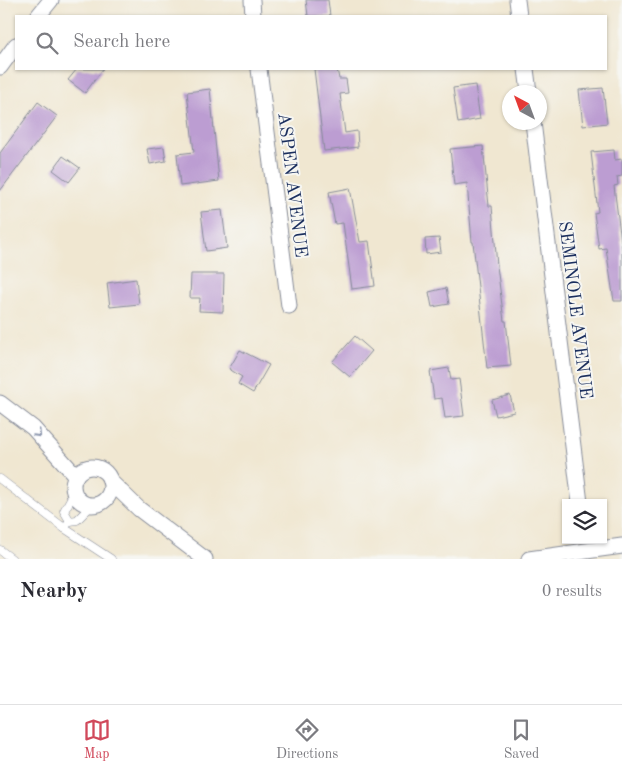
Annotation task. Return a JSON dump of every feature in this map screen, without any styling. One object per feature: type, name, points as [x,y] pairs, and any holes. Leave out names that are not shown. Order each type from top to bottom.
[{"type":"street","points":[[39,15],[51,0]]},
{"type":"street","points":[[252,0],[253,15]]},
{"type":"street","points":[[517,0],[519,15]]},
{"type":"street","points":[[0,67],[15,46]]},
{"type":"street","name":"ASPEN AVENUE","points":[[259,70],[289,306]]},
{"type":"street","points":[[526,70],[528,85]]},
{"type":"street","name":"SEMINOLE AVENUE","points":[[534,130],[580,499]]},
{"type":"street","points":[[0,403],[33,428],[76,476]]},
{"type":"street","points":[[139,509],[81,502],[74,493],[73,487],[76,476],[81,471],[93,468],[104,473],[139,509],[205,559]]},
{"type":"street","points":[[98,503],[110,490],[110,481]]},
{"type":"street","points":[[529,559],[586,546],[622,546]]},
{"type":"lane","points":[[0,479],[64,528],[111,559]]},
{"type":"lane","points":[[70,521],[64,511],[74,493]]},
{"type":"lane","points":[[64,528],[70,521],[77,520],[98,503]]},
{"type":"lane","points":[[0,550],[12,559]]},
{"type":"building","points":[[306,0],[328,0],[330,15],[308,15]]},
{"type":"building","points":[[76,70],[102,70],[85,93],[68,80]]},
{"type":"building","points":[[314,70],[337,70],[339,79],[346,79],[348,93],[340,94],[345,133],[357,131],[358,147],[324,151]]},
{"type":"building","points":[[475,85],[480,119],[458,123],[453,88]]},
{"type":"building","points":[[603,88],[607,123],[583,126],[579,90]]},
{"type":"building","points":[[210,89],[219,181],[180,186],[177,154],[194,152],[187,92]]},
{"type":"building","points":[[38,102],[57,116],[0,191],[0,153]]},
{"type":"building","points":[[483,146],[489,206],[492,206],[497,266],[511,366],[487,368],[467,183],[454,185],[450,149]]},
{"type":"building","points":[[164,147],[166,161],[150,164],[147,149]]},
{"type":"building","points":[[614,150],[615,160],[622,159],[622,176],[617,177],[618,185],[614,186],[622,249],[622,301],[614,301],[606,248],[599,249],[594,213],[598,212],[591,152]]},
{"type":"building","points":[[63,156],[80,168],[69,182],[53,170]]},
{"type":"building","points":[[350,188],[360,242],[369,241],[375,286],[352,289],[343,223],[335,224],[329,192]]},
{"type":"building","points":[[222,210],[227,248],[206,251],[201,212]]},
{"type":"building","points":[[439,238],[441,252],[426,254],[425,239]]},
{"type":"building","points":[[191,274],[224,274],[223,312],[199,311],[200,298],[190,298]]},
{"type":"building","points":[[136,279],[139,304],[110,307],[107,283]]},
{"type":"building","points":[[446,288],[449,304],[432,307],[429,292]]},
{"type":"building","points":[[355,336],[372,351],[350,377],[332,362]]},
{"type":"building","points":[[240,350],[269,365],[253,393],[238,384],[242,377],[229,369]]},
{"type":"building","points":[[449,368],[451,380],[459,379],[464,416],[445,418],[442,398],[434,399],[430,371]]},
{"type":"building","points":[[510,395],[514,412],[496,416],[492,400]]}]
